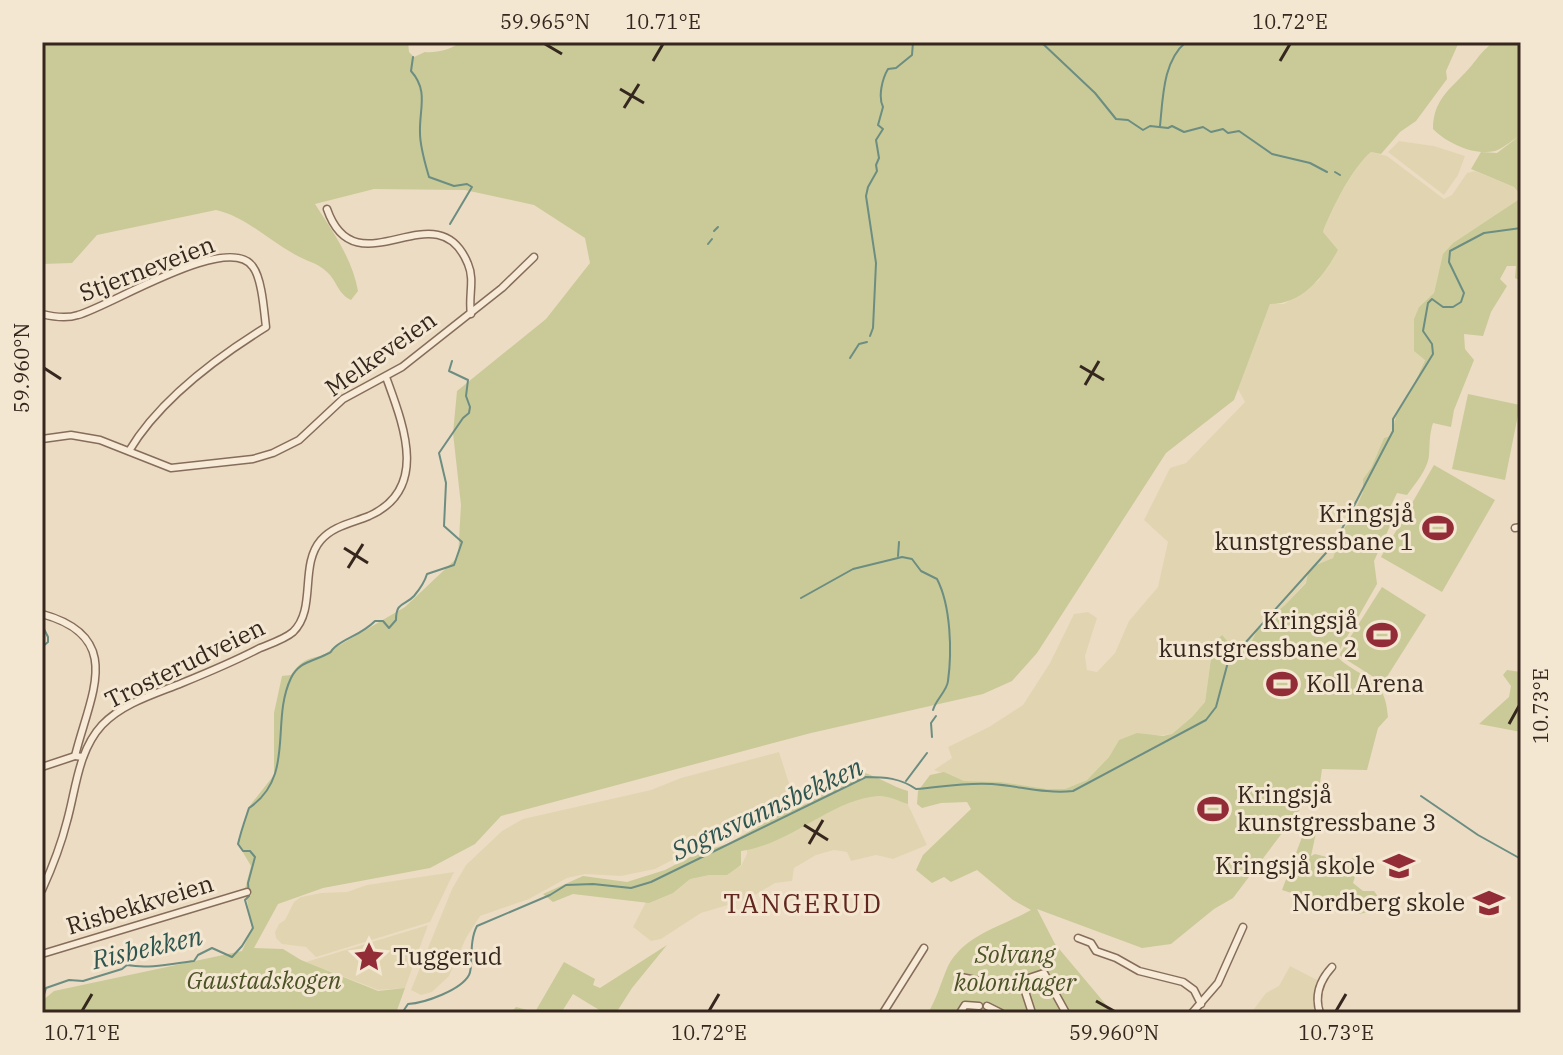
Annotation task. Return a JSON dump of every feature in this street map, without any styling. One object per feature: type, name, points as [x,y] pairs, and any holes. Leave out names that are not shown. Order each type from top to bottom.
[{"type":"street","name":"Melkeveien","points":[[327,209],[336,230],[358,245],[427,234],[454,245],[465,257],[470,270],[471,314]]},
{"type":"street","name":"Stjerneveien","points":[[42,314],[79,315],[144,284],[227,256],[245,259],[255,270],[266,327],[232,348],[169,402],[143,429],[129,451]]},
{"type":"street","name":"Melkeveien","points":[[42,439],[80,436],[100,440],[171,468],[253,459],[299,440],[343,399],[368,383],[386,377],[471,314],[534,257]]},
{"type":"street","name":"Trosterudveien","points":[[42,890],[64,833],[83,757],[99,729],[118,712],[292,633],[302,617],[311,563],[322,538],[336,528],[384,508],[394,498],[404,481],[408,453],[386,377]]},
{"type":"street","points":[[42,614],[61,620],[81,632],[97,661],[96,676],[75,756]]},
{"type":"street","points":[[42,767],[75,756],[83,757]]},
{"type":"street","name":"Risbekkveien","points":[[42,954],[247,892]]},
{"type":"street","points":[[1192,1013],[1222,976],[1243,927]]},
{"type":"street","points":[[1078,938],[1091,943],[1096,951],[1139,971],[1183,982],[1194,990],[1201,1004]]},
{"type":"street","points":[[883,1013],[924,948]]},
{"type":"street","points":[[1320,1013],[1321,979],[1332,967]]},
{"type":"street","points":[[961,977],[1005,986],[1044,973],[1066,1013]]},
{"type":"street","points":[[1022,982],[1032,1013]]},
{"type":"street","points":[[960,1013],[965,1005],[1001,1013]]},
{"type":"shaded area","points":[[1399,141],[1434,146],[1465,156],[1458,175],[1444,195],[1388,152]]},
{"type":"shaded area","points":[[1371,152],[1387,156],[1444,199],[1452,195],[1467,173],[1475,171],[1514,187],[1521,198],[1453,243],[1444,254],[1434,293],[1419,307],[1425,359],[1409,395],[1397,412],[1391,437],[1384,438],[1363,479],[1363,492],[1351,520],[1342,531],[1333,558],[1316,565],[1308,573],[1306,582],[1285,605],[1259,626],[1250,645],[1213,644],[1205,702],[1192,717],[1172,734],[1119,740],[1109,757],[1087,780],[1065,789],[1047,789],[1001,782],[964,781],[934,770],[952,758],[948,747],[989,727],[1023,705],[1050,663],[1074,614],[1088,612],[1097,618],[1085,656],[1087,670],[1097,672],[1115,653],[1129,621],[1158,587],[1168,542],[1144,520],[1170,468],[1186,463],[1245,402],[1238,389],[1270,304],[1284,304],[1318,281],[1337,250],[1323,232],[1331,210],[1362,158]]},
{"type":"shaded area","points":[[779,752],[795,802],[714,839],[698,841],[678,857],[655,869],[621,876],[585,874],[567,878],[529,899],[480,916],[449,976],[432,992],[421,995],[411,990],[452,889],[466,865],[502,831],[523,819],[651,790],[681,778]]},
{"type":"shaded area","points":[[871,788],[903,794],[927,845],[893,859],[876,855],[851,861],[847,852],[834,850],[816,855],[794,868],[792,881],[775,883],[748,899],[701,913],[661,939],[651,941],[633,927],[647,900],[699,873],[725,872],[741,866],[747,847]]},
{"type":"shaded area","points":[[454,872],[430,922],[316,957],[306,947],[282,944],[276,938],[279,924],[301,897],[347,892],[367,885]]},
{"type":"shaded area","name":"Tuggerud","points":[[428,925],[405,988],[378,990],[306,962]]},
{"type":"shaded area","points":[[1290,966],[1317,980],[1316,1007],[1311,1013],[1251,1013],[1266,993],[1279,986]]},
{"type":"green space","name":"Gaustadskogen","points":[[42,42],[408,42],[409,52],[414,57],[448,49],[460,42],[1459,42],[1446,71],[1447,79],[1416,121],[1400,132],[1381,154],[1371,152],[1364,158],[1343,189],[1323,232],[1338,250],[1326,270],[1302,294],[1282,303],[1270,304],[1234,400],[1166,453],[1037,653],[1012,681],[983,694],[811,733],[501,816],[475,844],[430,868],[323,888],[278,904],[254,948],[283,949],[301,960],[378,991],[405,988],[396,1013],[42,1013],[42,1001],[54,991],[242,951],[252,928],[245,889],[251,866],[238,844],[248,808],[274,775],[274,713],[282,676],[291,675],[303,662],[321,656],[405,607],[458,557],[461,505],[453,433],[457,391],[546,319],[590,263],[585,238],[534,205],[465,190],[374,189],[315,204],[351,267],[358,291],[351,300],[319,266],[237,218],[216,210],[97,235],[72,263],[42,264]]},
{"type":"green space","points":[[1494,42],[1521,42],[1521,196],[1514,187],[1471,169],[1481,152],[1453,143],[1433,129],[1441,100]]},
{"type":"green space","name":"Solvang kolonihager","points":[[1521,198],[1521,281],[1515,278],[1516,266],[1507,266],[1500,279],[1507,286],[1491,312],[1483,336],[1464,334],[1465,349],[1474,360],[1454,410],[1451,427],[1433,423],[1424,471],[1407,495],[1397,493],[1387,514],[1390,526],[1374,561],[1377,584],[1336,656],[1378,686],[1386,703],[1388,717],[1378,728],[1367,770],[1322,769],[1320,783],[1233,898],[1214,909],[1171,944],[1142,948],[1037,909],[1055,944],[1113,1013],[928,1013],[948,966],[964,946],[1031,910],[1013,900],[977,870],[951,882],[944,877],[932,883],[916,870],[923,855],[971,809],[967,802],[941,803],[922,808],[917,804],[918,791],[930,775],[944,772],[964,781],[1065,789],[1087,780],[1109,757],[1119,740],[1137,733],[1172,734],[1192,717],[1205,702],[1213,644],[1222,635],[1230,644],[1250,645],[1259,626],[1306,583],[1308,573],[1316,565],[1333,558],[1342,531],[1351,520],[1363,492],[1363,479],[1384,438],[1391,436],[1397,412],[1409,395],[1425,360],[1414,351],[1414,319],[1419,307],[1434,293],[1443,254],[1453,243]]},
{"type":"green space","points":[[1468,394],[1520,405],[1505,480],[1452,469]]},
{"type":"green space","name":"Kringsjå kunstgressbane 1","points":[[1434,465],[1495,500],[1442,592],[1381,557]]},
{"type":"green space","name":"Kringsjå kunstgressbane 2","points":[[1382,587],[1426,615],[1383,683],[1339,655]]},
{"type":"green space","points":[[1507,670],[1521,672],[1521,719],[1518,722],[1521,732],[1479,724],[1509,697],[1511,686],[1503,675]]},
{"type":"green space","points":[[862,772],[908,791],[908,804],[878,796],[844,805],[777,840],[741,851],[741,865],[727,875],[690,879],[673,893],[649,903],[573,894],[553,902],[543,894],[583,876],[627,882],[665,870],[698,853],[727,844],[780,814],[808,803],[818,797],[823,787],[832,791]]},
{"type":"green space","points":[[1307,824],[1317,828],[1311,856],[1315,854],[1339,860],[1354,858],[1357,870],[1353,883],[1363,891],[1374,891],[1386,908],[1359,914],[1282,890]]},
{"type":"green space","points":[[667,945],[616,1013],[600,1013],[573,994],[561,1013],[510,1013],[516,1007],[535,1012],[564,962],[595,979],[593,985],[600,988]]},
{"type":"waterway","points":[[870,336],[876,263],[866,196],[879,158],[876,140],[883,129],[878,125],[883,107],[881,88],[888,69],[896,68],[912,55],[913,42]]},
{"type":"waterway","points":[[1041,42],[1095,93],[1116,119],[1128,120],[1143,130],[1150,126],[1172,126],[1184,132],[1203,127],[1211,132],[1223,129],[1228,133],[1239,131],[1272,154],[1310,163],[1327,172]]},
{"type":"waterway","points":[[1160,126],[1168,69],[1186,42]]},
{"type":"waterway","name":"Risbekken","points":[[413,57],[411,71],[420,86],[420,138],[429,177],[454,186],[467,184],[472,187],[450,224]]},
{"type":"waterway","points":[[1335,172],[1340,175]]},
{"type":"waterway","points":[[714,231],[718,227]]},
{"type":"waterway","name":"Sognsvannsbekken","points":[[402,1013],[408,1004],[442,995],[465,981],[470,971],[477,926],[566,885],[631,888],[651,882],[866,777],[892,779],[916,789],[982,784],[1073,791],[1206,720],[1216,707],[1228,662],[1334,544],[1393,431],[1393,419],[1433,354],[1432,344],[1423,331],[1428,303],[1432,299],[1443,307],[1453,307],[1461,302],[1464,293],[1449,262],[1450,251],[1484,233],[1521,228]]},
{"type":"waterway","points":[[708,244],[712,239]]},
{"type":"waterway","points":[[850,358],[859,344],[867,342]]},
{"type":"waterway","name":"Risbekken","points":[[42,1001],[46,988],[69,980],[83,981],[127,965],[151,966],[194,961],[198,955],[212,948],[232,957],[242,946],[253,928],[245,900],[249,896],[248,883],[255,857],[250,851],[243,851],[238,844],[249,808],[263,795],[272,780],[280,748],[285,695],[291,678],[302,666],[330,653],[375,621],[383,621],[389,628],[396,620],[399,607],[414,596],[427,574],[454,565],[462,542],[444,526],[446,483],[439,453],[469,413],[470,407],[466,396],[468,380],[449,371],[452,361]]},
{"type":"waterway","points":[[898,556],[899,542]]},
{"type":"waterway","points":[[801,598],[853,569],[902,557],[912,559],[921,571],[937,579],[948,615],[950,657],[947,685],[933,710]]},
{"type":"waterway","points":[[42,625],[48,642],[42,647]]},
{"type":"waterway","points":[[42,679],[42,686]]},
{"type":"waterway","points":[[932,737],[931,723],[936,716]]},
{"type":"waterway","points":[[906,781],[927,753]]},
{"type":"waterway","points":[[1421,796],[1478,835],[1521,859]]},
{"type":"place","name":"Kringsjå kunstgressbane 1","points":[[1438,528]]},
{"type":"place","name":"Kringsjå kunstgressbane 2","points":[[1382,635]]},
{"type":"place","name":"Koll Arena","points":[[1282,684]]},
{"type":"place","name":"Kringsjå kunstgressbane 3","points":[[1213,809]]},
{"type":"place","name":"Kringsjå skole","points":[[1399,866]]},
{"type":"place","name":"Nordberg skole","points":[[1489,903]]},
{"type":"place","name":"Tuggerud","points":[[369,957]]},
{"type":"district","name":"TANGERUD","points":[[803,904]]}]
